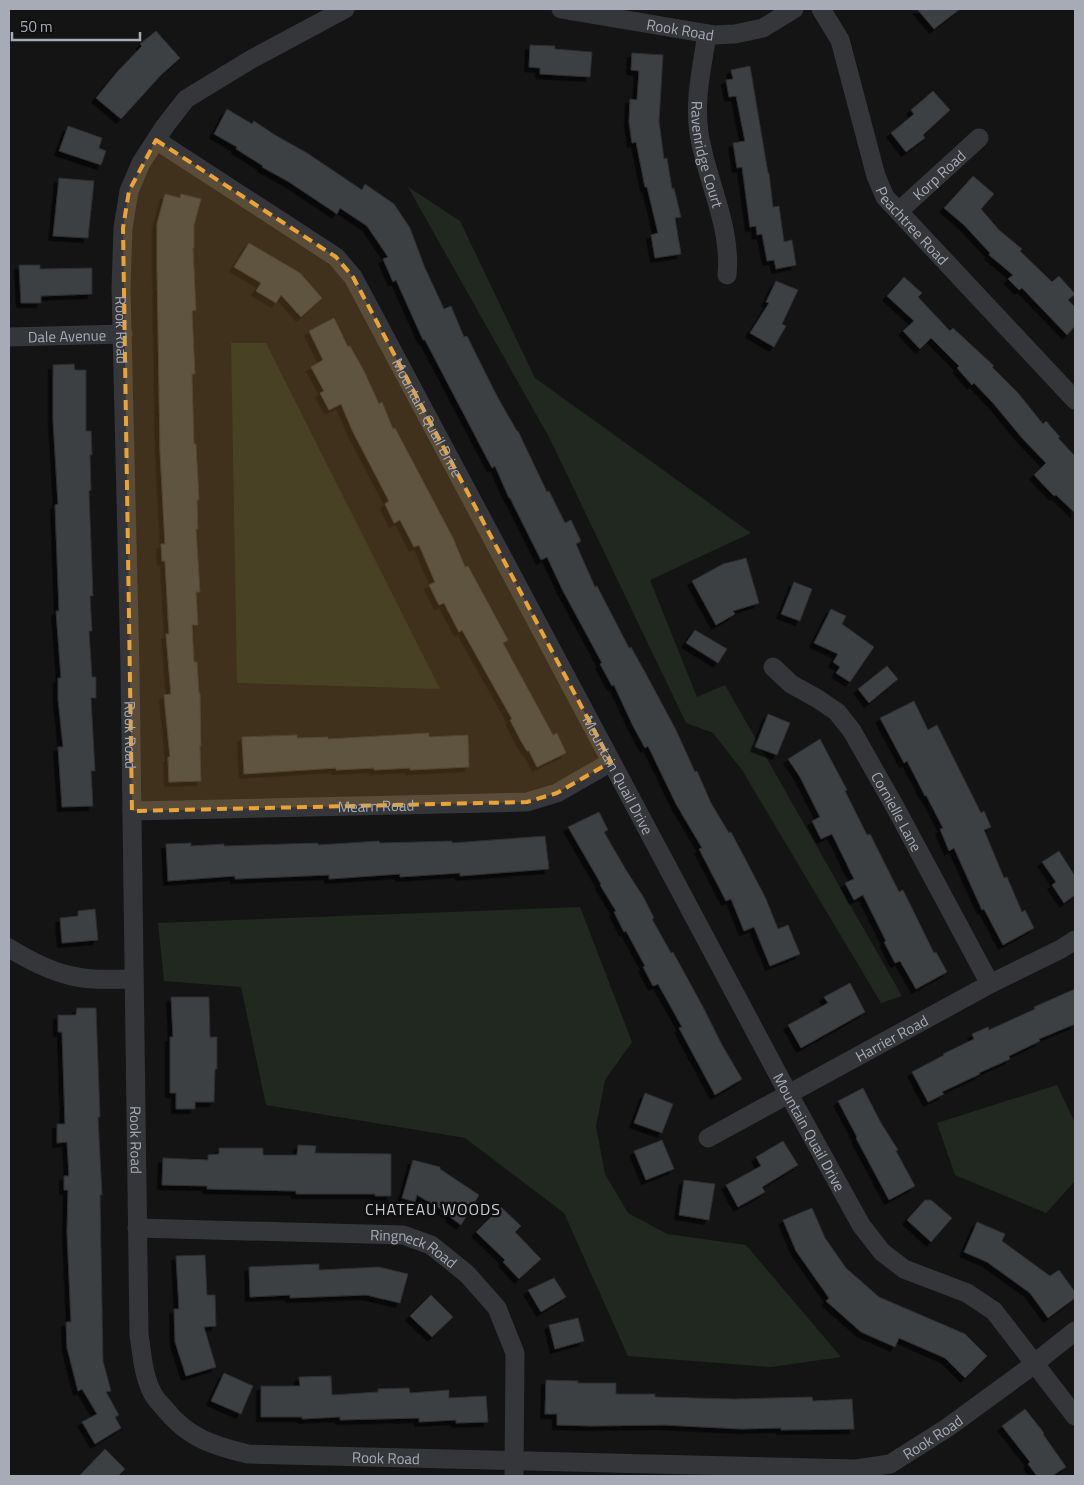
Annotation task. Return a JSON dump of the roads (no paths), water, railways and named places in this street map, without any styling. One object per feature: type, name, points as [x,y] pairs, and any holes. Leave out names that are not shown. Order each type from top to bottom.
[{"type":"street","name":"Rook Road","points":[[346,9],[250,60],[186,99],[141,163],[129,191],[123,237],[121,288],[132,811],[139,1334],[144,1368],[153,1394],[174,1420],[196,1437],[220,1447],[248,1454],[515,1468],[856,1468],[890,1464],[947,1428],[1075,1331]]},
{"type":"street","name":"Rook Road","points":[[561,9],[707,34],[735,34],[763,28],[794,9]]},
{"type":"street","name":"Peachtree Road","points":[[821,9],[840,40],[876,176],[885,197],[1075,400]]},
{"type":"street","name":"Ravenridge Court","points":[[707,34],[697,98],[699,134],[726,238],[729,259],[727,275]]},
{"type":"street","name":"Korp Road","points":[[899,211],[979,138]]},
{"type":"street","name":"Mountain Quail Drive","points":[[156,140],[336,257],[353,276],[611,762],[861,1225],[882,1252],[904,1269],[968,1293],[994,1311],[1075,1416]]},
{"type":"street","name":"Dale Avenue","points":[[9,337],[123,334]]},
{"type":"street","name":"Cornielle Lane","points":[[773,667],[792,684],[837,712],[852,731],[990,984]]},
{"type":"street","name":"Mearn Road","points":[[132,811],[527,802],[557,793],[611,762]]},
{"type":"street","name":"Harrier Road","points":[[708,1138],[990,984],[1060,950],[1075,940]]},
{"type":"street","points":[[9,948],[22,956],[69,976],[95,979],[134,979]]},
{"type":"street","name":"Ringneck Road","points":[[138,1228],[404,1235],[431,1246],[467,1274],[497,1308],[515,1353],[515,1468]]},
{"type":"district","name":"CHATEAU WOODS","points":[[433,1209]]}]
